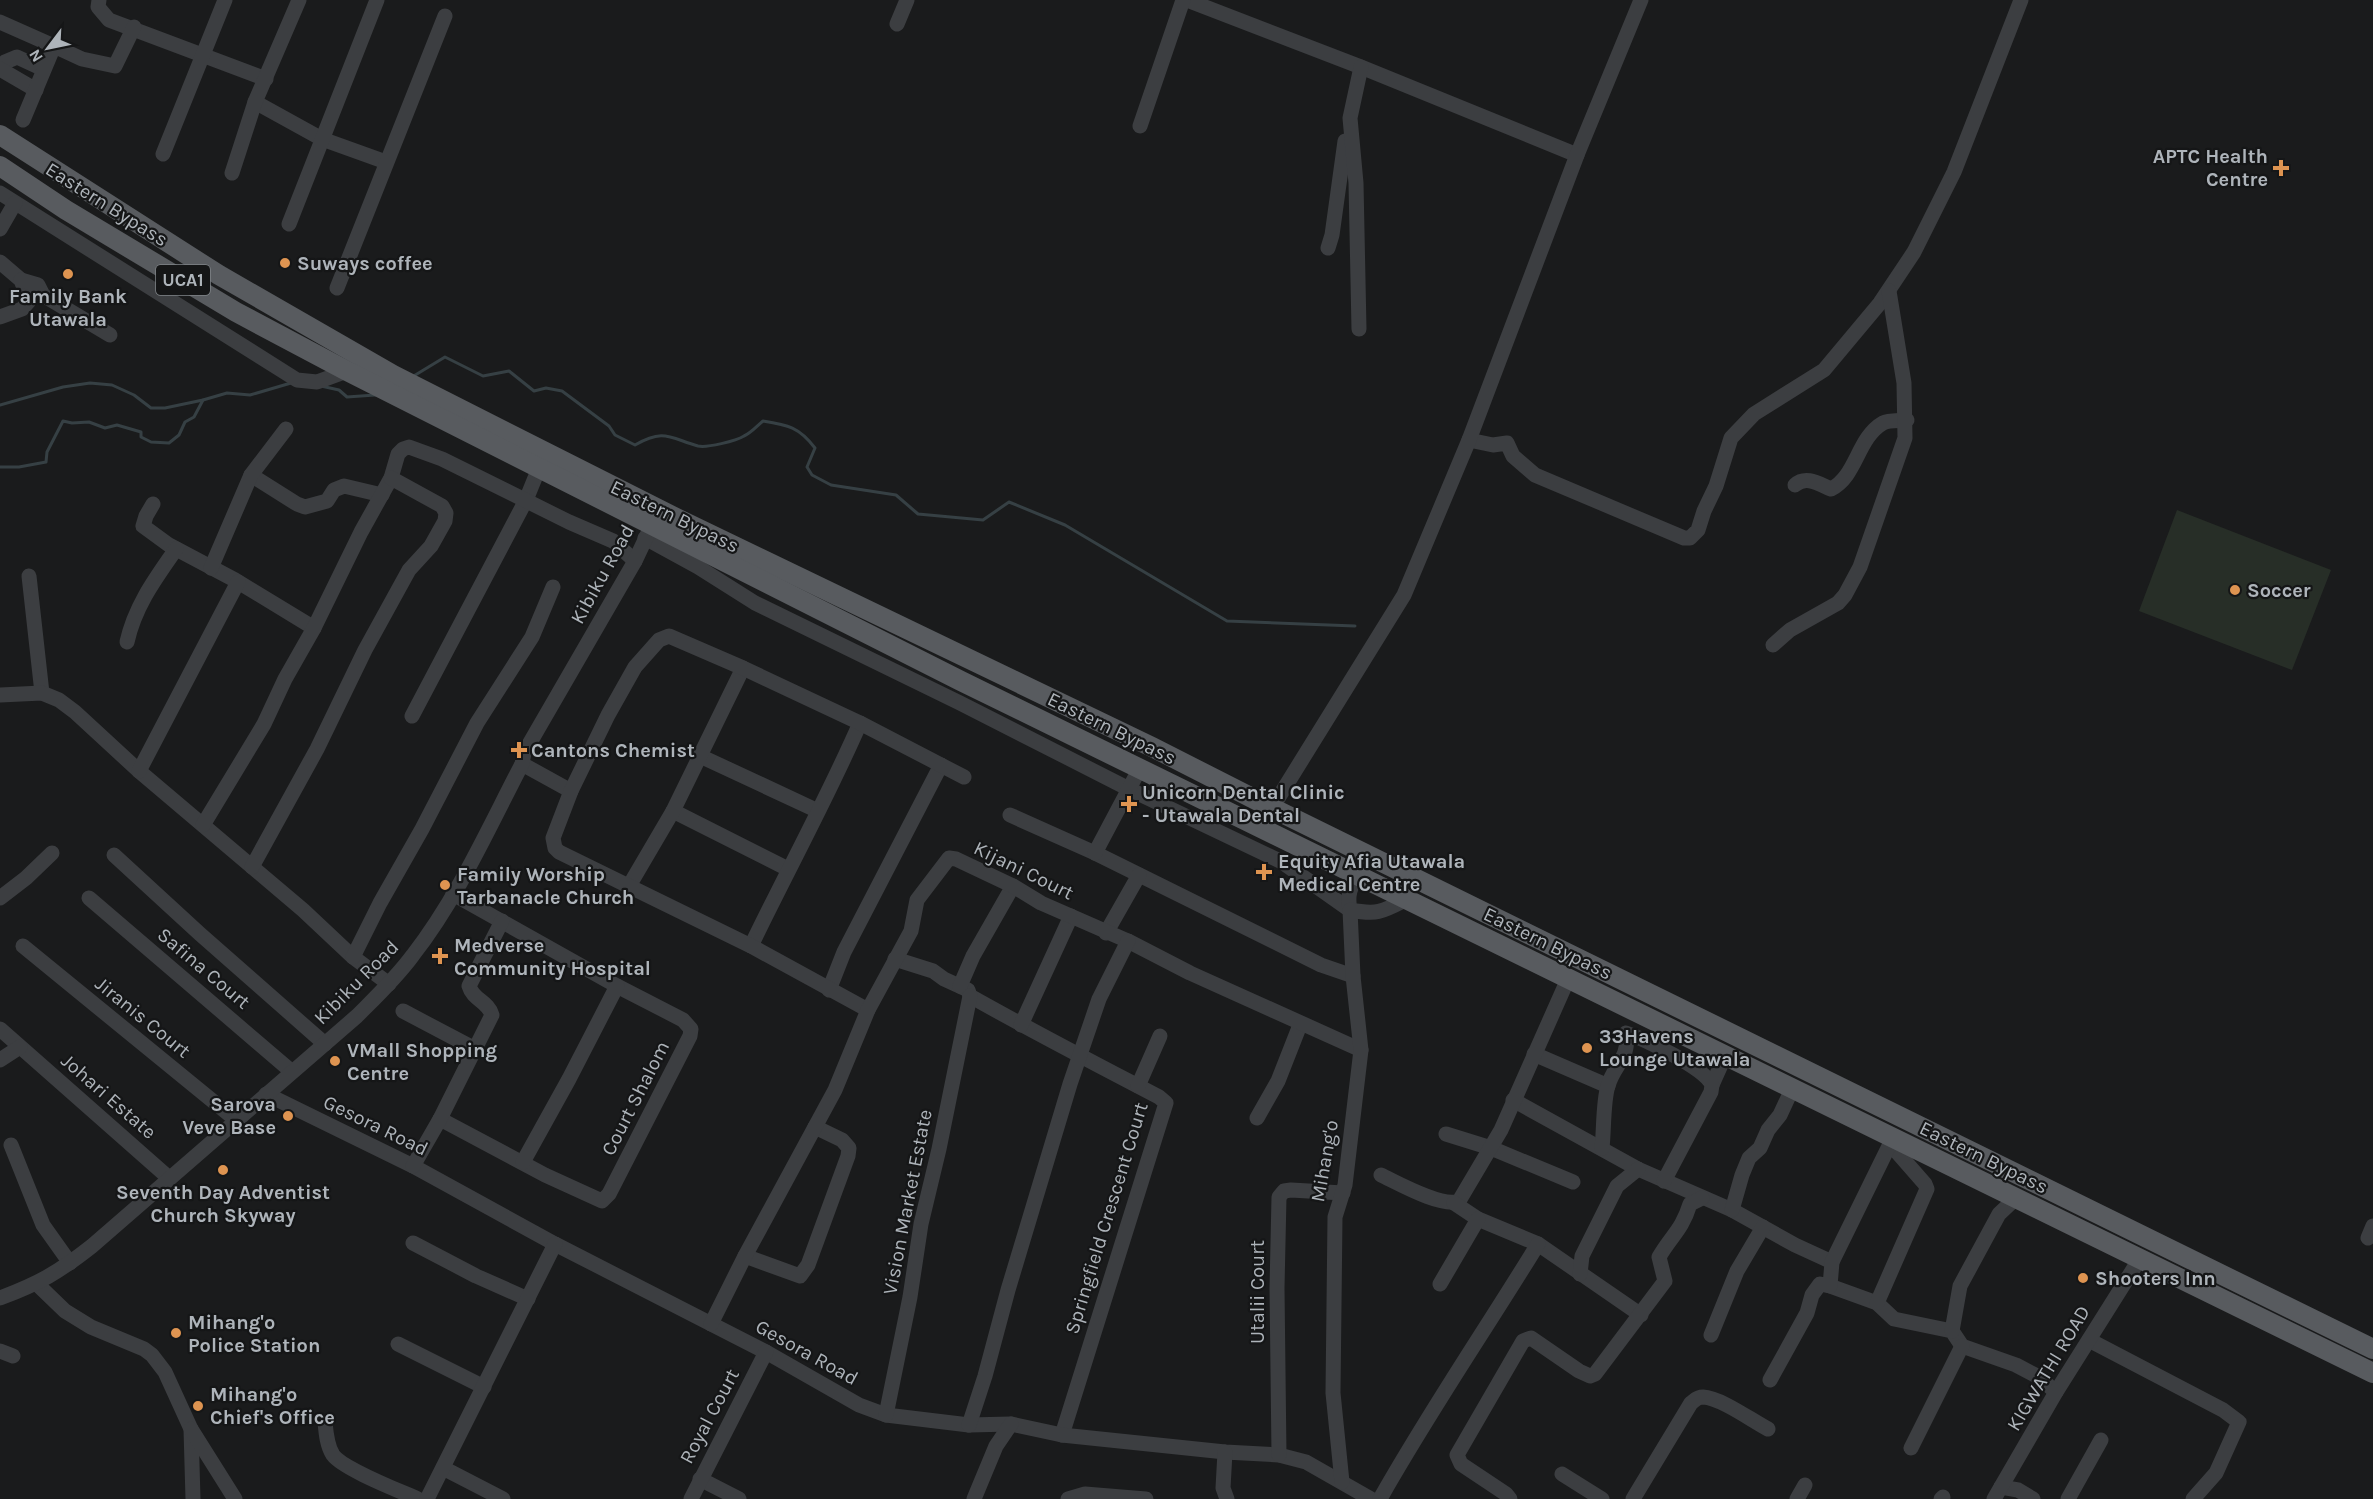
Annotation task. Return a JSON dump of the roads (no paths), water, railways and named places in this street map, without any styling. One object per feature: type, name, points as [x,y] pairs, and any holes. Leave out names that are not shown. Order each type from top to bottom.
[{"type":"main road","name":"Eastern Bypass","points":[[0,135],[219,275],[393,375],[672,516],[1179,760],[1272,808],[2373,1349]]},
{"type":"main road","name":"Eastern Bypass","points":[[0,166],[66,210],[236,312],[539,468],[648,532],[816,608],[1792,1089],[1895,1143],[2016,1198],[2373,1373]]},
{"type":"main road","points":[[961,681],[970,659]]},
{"type":"street","points":[[99,0],[98,7],[109,20],[134,27],[266,79]]},
{"type":"street","points":[[163,153],[225,0]]},
{"type":"street","points":[[232,173],[255,102],[298,0]]},
{"type":"street","points":[[289,224],[376,0]]},
{"type":"street","points":[[897,24],[907,0]]},
{"type":"street","points":[[1140,126],[1185,0],[1361,67],[1577,155]]},
{"type":"street","points":[[1272,808],[1404,595],[1469,440],[1577,155],[1641,0]]},
{"type":"street","points":[[1469,440],[1484,444],[1507,443],[1513,456],[1535,475],[1684,538],[1690,538],[1698,530],[1716,486],[1731,438],[1754,414],[1824,370],[1859,331],[1914,252],[1954,172],[2021,0]]},
{"type":"street","points":[[337,288],[445,16]]},
{"type":"street","points":[[0,22],[82,59],[116,66],[134,27]]},
{"type":"street","points":[[23,120],[54,46]]},
{"type":"street","points":[[36,90],[0,69],[5,62],[17,57],[43,69]]},
{"type":"street","points":[[1328,248],[1361,67]]},
{"type":"street","points":[[255,102],[322,139],[386,162]]},
{"type":"street","points":[[1350,118],[1356,183],[1359,329]]},
{"type":"street","points":[[0,193],[297,380],[317,382],[347,371]]},
{"type":"street","points":[[0,229],[15,203]]},
{"type":"street","points":[[0,262],[21,280],[38,285],[43,295],[110,334]]},
{"type":"street","points":[[0,317],[22,309],[29,301],[21,280]]},
{"type":"street","points":[[1773,645],[1790,630],[1838,603],[1845,595],[1860,567],[1902,449],[1907,420],[1904,383],[1889,291]]},
{"type":"street","points":[[1795,484],[1809,480],[1831,489],[1838,485],[1866,440],[1884,423],[1907,420]]},
{"type":"street","points":[[211,568],[251,475],[286,429]]},
{"type":"street","points":[[203,825],[264,724],[285,679],[314,628],[382,495],[391,477],[398,454],[403,448],[409,447],[442,459],[569,522],[613,541],[635,561]]},
{"type":"street","points":[[412,716],[526,500],[539,468]]},
{"type":"street","points":[[251,475],[305,507],[327,501],[334,490],[344,486],[382,495]]},
{"type":"street","points":[[252,867],[317,749],[365,650],[409,570],[431,546],[445,521],[446,513],[442,506],[391,477]]},
{"type":"street","points":[[153,504],[143,526],[176,549],[238,582],[314,628]]},
{"type":"street","points":[[648,532],[755,603],[1129,789],[1282,862],[1350,910],[1371,914],[1388,909],[1407,899]]},
{"type":"street","name":"Kibiku Road","points":[[0,1298],[37,1284],[70,1263],[325,1044],[389,984],[414,955],[453,894],[522,764],[524,753],[635,561],[648,532]]},
{"type":"street","points":[[127,642],[132,621],[142,599],[176,549]]},
{"type":"street","points":[[29,576],[42,693]]},
{"type":"street","points":[[139,771],[238,582]]},
{"type":"street","points":[[353,957],[477,723],[532,637],[553,587]]},
{"type":"street","points":[[807,629],[816,608]]},
{"type":"street","points":[[868,1010],[751,946],[555,848],[553,838],[571,791],[608,715],[635,667],[659,639],[669,636],[860,723],[964,777]]},
{"type":"street","points":[[629,886],[673,811],[743,668]]},
{"type":"street","points":[[2,697],[42,693],[59,700],[303,910],[353,957],[389,984]]},
{"type":"street","points":[[1016,731],[1024,711]]},
{"type":"street","points":[[751,946],[788,869],[834,783],[860,723]]},
{"type":"street","points":[[700,756],[818,811]]},
{"type":"street","points":[[522,764],[571,791]]},
{"type":"street","points":[[829,990],[844,952],[941,765]]},
{"type":"street","points":[[1095,853],[1140,768]]},
{"type":"street","points":[[673,811],[788,869]]},
{"type":"street","points":[[1010,815],[1095,853],[1321,965],[1353,976]]},
{"type":"street","points":[[1282,862],[1292,842]]},
{"type":"street","points":[[0,898],[26,878],[52,853]]},
{"type":"street","points":[[114,855],[325,1044]]},
{"type":"street","name":"Kijani Court","points":[[711,1324],[835,1090],[868,1010],[911,931],[917,900],[949,858],[956,859],[1013,886],[1041,903],[1300,1025],[1360,1050]]},
{"type":"street","points":[[1107,933],[1139,875]]},
{"type":"street","name":"Mihang'o","points":[[1349,1490],[1333,1393],[1335,1217],[1343,1193],[1355,1112],[1360,1050],[1350,910],[1347,898],[1358,875]]},
{"type":"street","name":"Vision Market Estate","points":[[886,1416],[910,1297],[921,1224],[939,1149],[965,991],[973,956],[1013,886]]},
{"type":"street","name":"Court Shalom","points":[[441,1119],[598,1201],[605,1200],[690,1036],[691,1029],[683,1020],[616,986],[453,894]]},
{"type":"street","name":"Safina Court","points":[[89,898],[291,1071]]},
{"type":"street","points":[[1021,1025],[1071,916]]},
{"type":"street","points":[[413,1166],[441,1119],[492,1015],[488,1006],[474,996],[469,986],[502,921]]},
{"type":"street","points":[[969,1425],[1070,1084],[1099,999],[1128,942]]},
{"type":"street","name":"Jiranis Court","points":[[23,946],[236,1120]]},
{"type":"street","name":"Springfield Crescent Court","points":[[895,959],[933,971],[1021,1025],[1081,1054],[1163,1100],[1166,1106],[1062,1435]]},
{"type":"street","points":[[1454,1203],[1463,1195],[1491,1148],[1568,979]]},
{"type":"street","points":[[523,1162],[569,1079],[616,986]]},
{"type":"street","points":[[403,1011],[475,1049]]},
{"type":"street","points":[[1257,1118],[1278,1081],[1300,1025]]},
{"type":"street","name":"Johari Estate","points":[[0,1029],[169,1178]]},
{"type":"street","points":[[1602,1148],[1608,1086],[1626,1054],[1628,1046],[1626,1033],[1642,1038],[1704,1074],[1712,1085]]},
{"type":"street","points":[[1138,1086],[1160,1036]]},
{"type":"street","points":[[0,1060],[20,1047]]},
{"type":"street","points":[[1534,1054],[1608,1086]]},
{"type":"street","points":[[1664,1181],[1711,1092],[1725,1056]]},
{"type":"street","points":[[1732,1210],[1749,1158],[1760,1148],[1768,1130],[1780,1115],[1792,1089]]},
{"type":"street","name":"Gesora Road","points":[[266,1094],[413,1166],[555,1244],[766,1353],[859,1405],[886,1416],[969,1425],[1011,1424],[1062,1435],[1225,1452],[1279,1455],[1306,1462],[1349,1490],[1371,1499]]},
{"type":"street","points":[[1513,1100],[1638,1169],[1732,1210],[1832,1262]]},
{"type":"street","points":[[745,1256],[800,1276],[808,1265],[849,1148],[842,1140],[815,1126]]},
{"type":"street","points":[[1446,1134],[1491,1148],[1572,1182]]},
{"type":"street","points":[[1830,1286],[1832,1262],[1895,1143],[1926,1184],[1927,1189],[1877,1303]]},
{"type":"street","points":[[11,1145],[43,1225],[70,1263]]},
{"type":"street","points":[[1580,1274],[1582,1256],[1617,1186],[1638,1169]]},
{"type":"street","points":[[1382,1175],[1416,1192],[1454,1203],[1478,1219],[1538,1244],[1641,1315]]},
{"type":"street","name":"Utalii Court","points":[[1279,1455],[1277,1288],[1280,1197],[1284,1191],[1291,1190],[1343,1193]]},
{"type":"street","points":[[1510,1499],[1461,1464],[1457,1455],[1522,1341],[1531,1338],[1580,1371],[1590,1376],[1595,1374],[1665,1281],[1659,1257],[1685,1221],[1690,1204],[1702,1198]]},
{"type":"street","points":[[2016,1198],[1999,1214],[1960,1286],[1952,1331],[1962,1346],[2016,1365],[2037,1376],[2056,1392]]},
{"type":"street","points":[[1440,1284],[1478,1219]]},
{"type":"street","points":[[1711,1335],[1737,1271],[1763,1227]]},
{"type":"street","points":[[413,1243],[476,1276],[528,1299]]},
{"type":"street","points":[[427,1499],[555,1244]]},
{"type":"street","points":[[1380,1499],[1421,1426],[1487,1327],[1538,1244]]},
{"type":"street","name":"KIGWATHI ROAD","points":[[1998,1493],[2056,1392],[2139,1260]]},
{"type":"street","points":[[37,1284],[64,1311],[91,1327],[144,1349],[152,1355],[165,1372],[191,1429],[235,1499]]},
{"type":"street","points":[[1770,1380],[1807,1313],[1812,1295],[1820,1284],[1877,1303],[1894,1319],[1952,1331]]},
{"type":"street","points":[[2089,1340],[2223,1410],[2239,1422],[2216,1473],[2193,1499]]},
{"type":"street","points":[[398,1344],[484,1387]]},
{"type":"street","points":[[1911,1448],[1962,1346]]},
{"type":"street","name":"Royal Court","points":[[690,1499],[766,1353]]},
{"type":"street","points":[[1633,1499],[1691,1403],[1697,1398],[1705,1397],[1719,1402],[1768,1429]]},
{"type":"street","points":[[325,1422],[327,1441],[333,1456],[345,1465],[418,1499]]},
{"type":"street","points":[[974,1499],[996,1446],[1011,1424]]},
{"type":"street","points":[[191,1429],[193,1499]]},
{"type":"street","points":[[2068,1499],[2101,1440]]},
{"type":"street","points":[[1223,1498],[1225,1452]]},
{"type":"street","points":[[443,1468],[503,1499]]},
{"type":"street","points":[[1562,1474],[1602,1499]]},
{"type":"street","points":[[700,1479],[739,1499]]},
{"type":"street","points":[[1797,1499],[1805,1485]]},
{"type":"street","points":[[1998,1493],[2018,1490],[2033,1499]]},
{"type":"street","points":[[1068,1499],[1085,1494],[1146,1499]]},
{"type":"waterway","points":[[412,377],[445,357],[483,376],[509,371],[534,391],[546,388],[562,391],[609,426],[615,435],[635,445],[660,436],[698,446],[714,445],[740,438],[763,421],[779,424],[804,435],[815,448],[807,467],[812,475],[831,485],[896,495],[918,514],[983,520],[1009,502],[1065,525],[1227,621],[1355,626]]},
{"type":"waterway","points":[[0,405],[63,387],[90,383],[112,385],[134,395],[151,408],[165,408],[227,393],[250,395],[291,383]]},
{"type":"waterway","points":[[321,386],[339,390],[347,397],[375,395]]},
{"type":"waterway","points":[[0,467],[19,467],[46,462],[47,452],[63,421],[89,422],[105,428],[117,425],[141,432],[141,437],[151,442],[169,443],[179,435],[185,422],[194,417],[203,400]]},
{"type":"place","name":"APTC Health Centre","points":[[2281,168]]},
{"type":"place","name":"Suways coffee","points":[[285,263]]},
{"type":"place","name":"Family Bank Utawala","points":[[68,274]]},
{"type":"place","name":"Soccer","points":[[2235,590]]},
{"type":"place","name":"Cantons Chemist","points":[[519,750]]},
{"type":"place","name":"Unicorn Dental Clinic - Utawala Dental","points":[[1129,804]]},
{"type":"place","name":"Equity Afia Utawala Medical Centre","points":[[1264,872]]},
{"type":"place","name":"Family Worship Tarbanacle Church","points":[[445,885]]},
{"type":"place","name":"Medverse Community Hospital","points":[[440,956]]},
{"type":"place","name":"33Havens Lounge Utawala","points":[[1587,1048]]},
{"type":"place","name":"VMall Shopping Centre","points":[[335,1061]]},
{"type":"place","name":"Sarova Veve Base","points":[[288,1116]]},
{"type":"place","name":"Seventh Day Adventist Church Skyway","points":[[223,1170]]},
{"type":"place","name":"Shooters Inn","points":[[2083,1278]]},
{"type":"place","name":"Mihang'o Police Station","points":[[176,1333]]},
{"type":"place","name":"Mihang'o Chief's Office","points":[[198,1406]]}]
